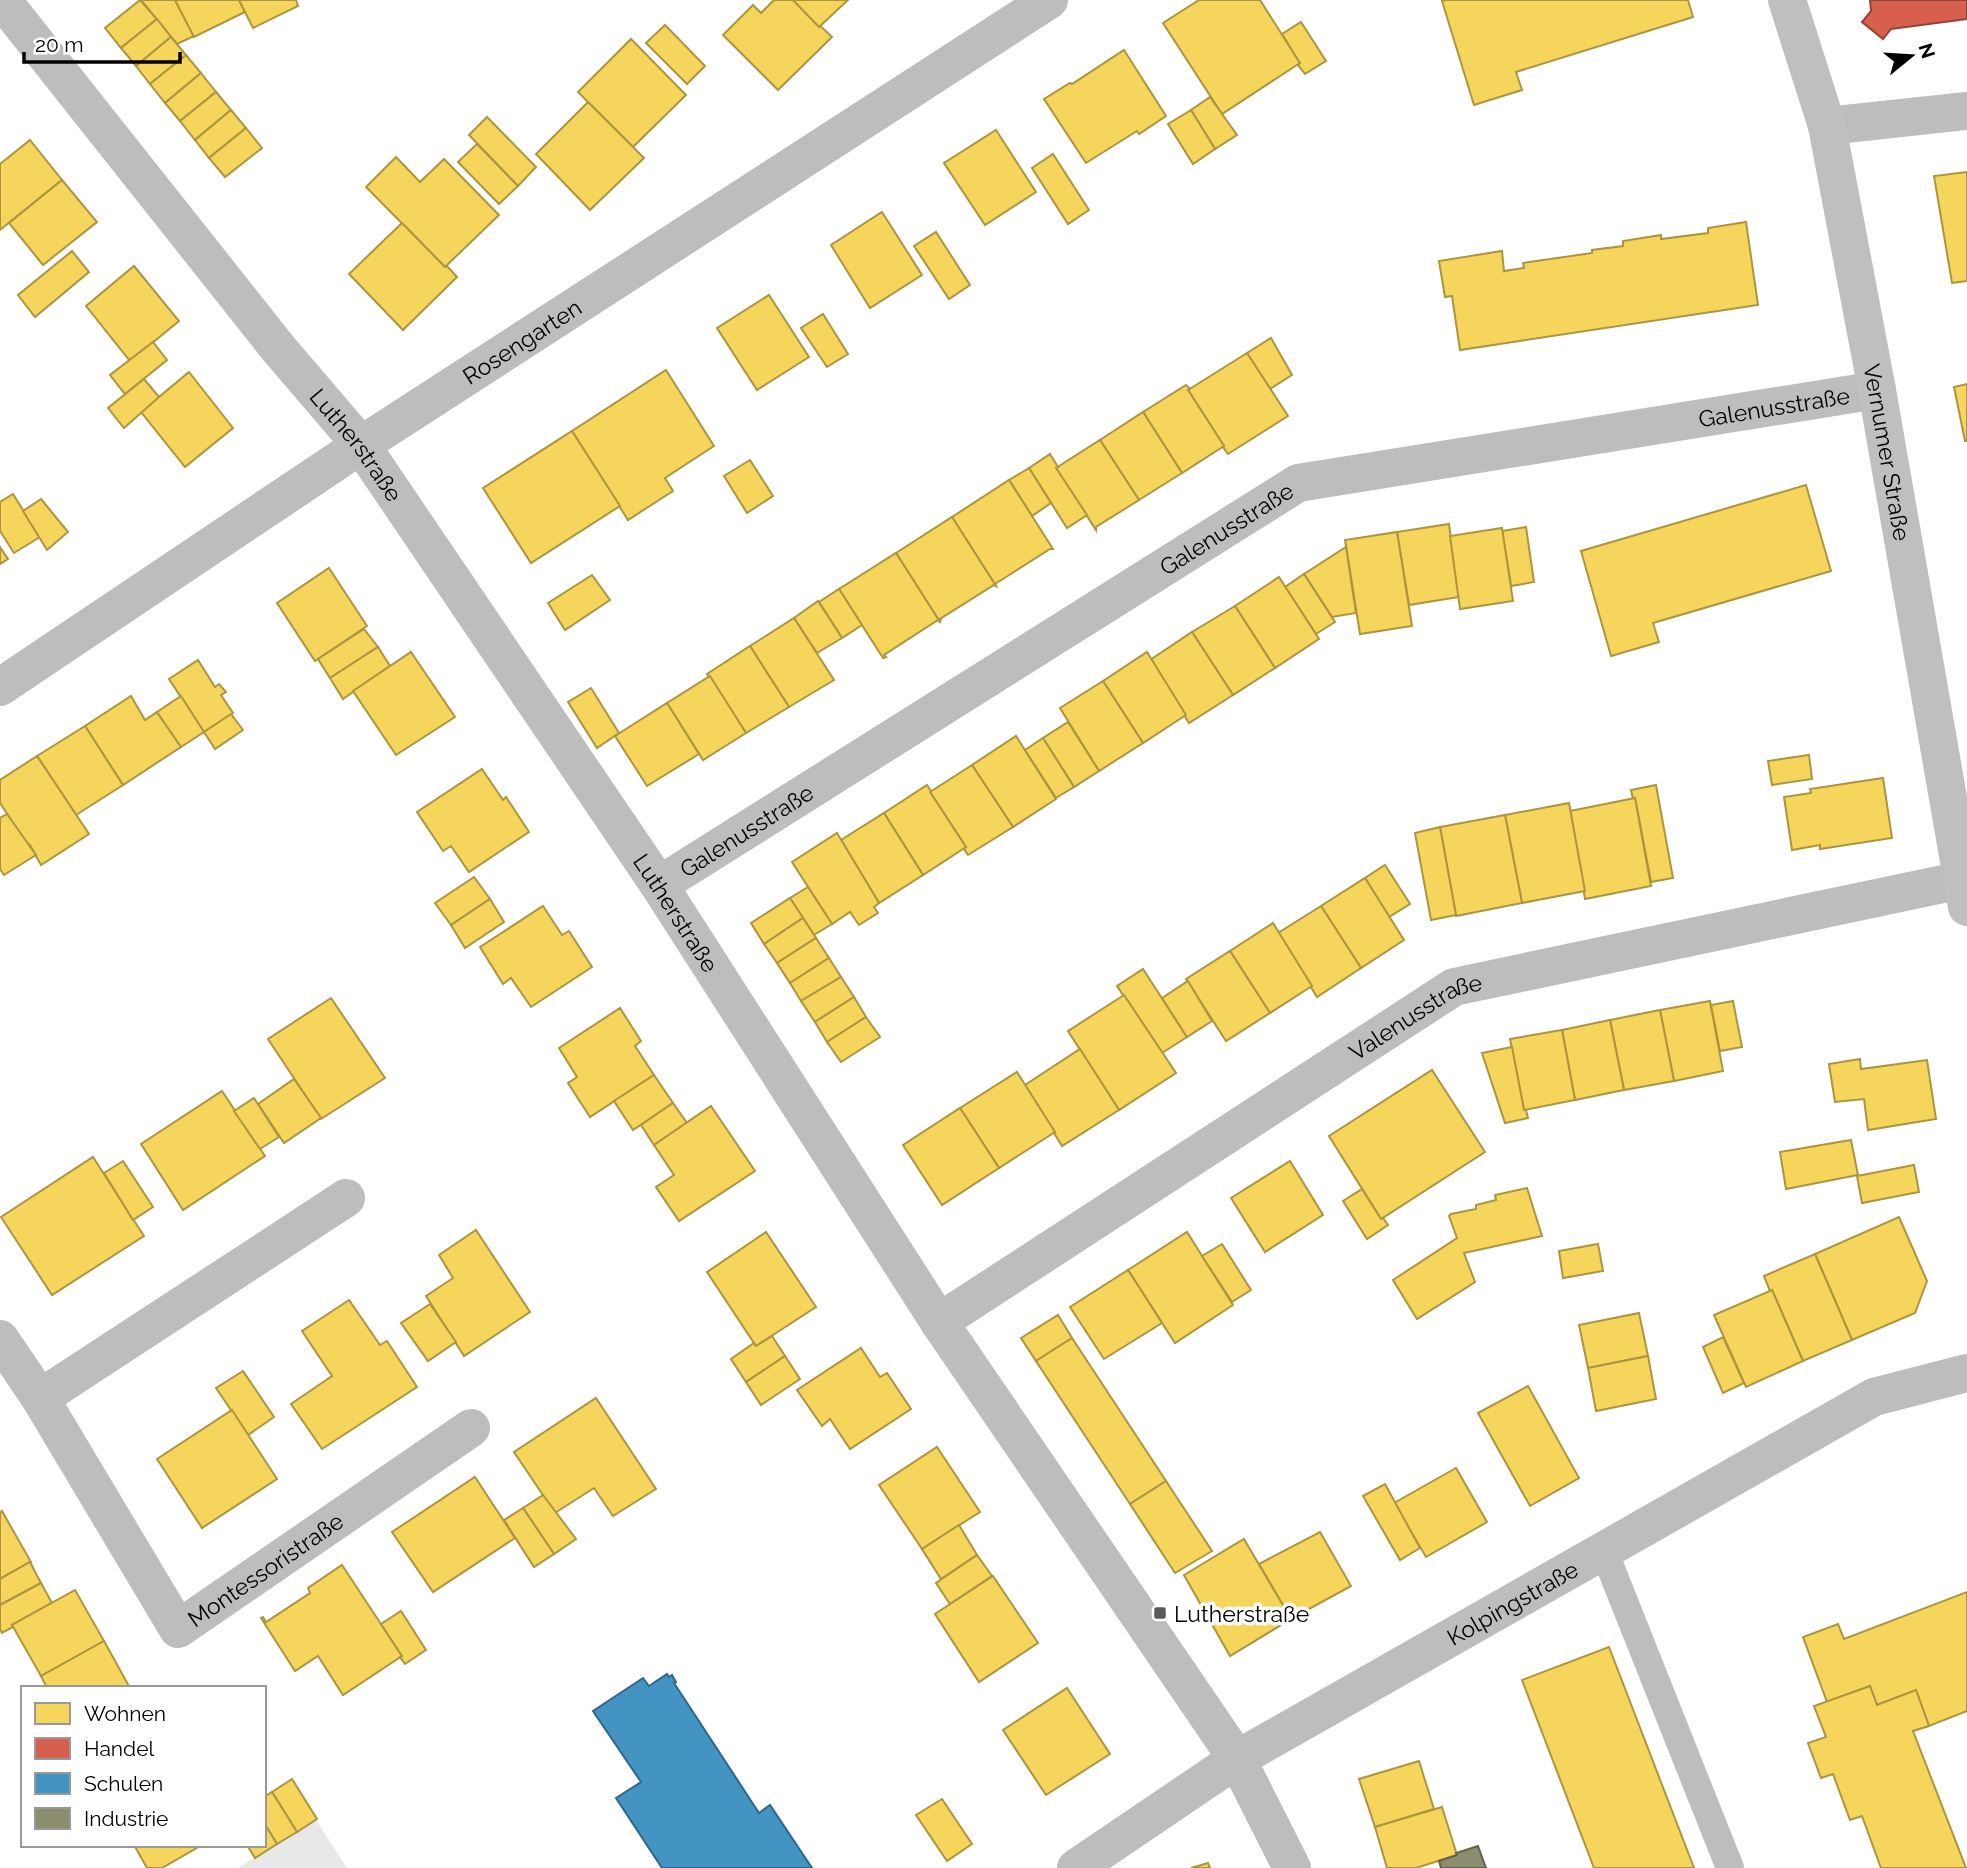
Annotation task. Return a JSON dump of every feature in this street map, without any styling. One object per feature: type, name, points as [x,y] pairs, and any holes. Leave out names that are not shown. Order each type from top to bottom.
[{"type":"street","name":"Lutherstraße","points":[[2,0],[278,348],[361,445],[659,885],[939,1322],[1237,1759],[1292,1868]]},
{"type":"street","name":"Rosengarten","points":[[0,688],[361,445],[1049,0]]},
{"type":"street","name":"Vernumer Straße","points":[[1787,0],[1827,126],[1877,390],[1965,894]]},
{"type":"street","points":[[1827,126],[1967,111]]},
{"type":"street","name":"Galenusstraße","points":[[659,885],[1298,483],[1877,390]]},
{"type":"street","name":"Valenusstraße","points":[[939,1322],[1454,987],[1965,894]]},
{"type":"street","points":[[40,1398],[346,1198]]},
{"type":"street","name":"Montessoristraße","points":[[0,1339],[40,1398],[178,1629],[471,1428]]},
{"type":"street","name":"Kolpingstraße","points":[[1076,1868],[1237,1759],[1874,1397],[1967,1373]]},
{"type":"lane","points":[[1604,1550],[1730,1868]]},
{"type":"shaded area","points":[[316,1820],[347,1868],[238,1868]]},
{"type":"building: Wohnen","points":[[140,0],[157,19],[121,48],[105,28]]},
{"type":"building: Wohnen","points":[[141,0],[175,0],[194,36],[177,44]]},
{"type":"building: Wohnen","points":[[175,0],[239,0],[245,12],[194,37]]},
{"type":"building: Wohnen","points":[[239,0],[296,0],[298,6],[253,28]]},
{"type":"building: Wohnen","points":[[774,0],[793,0],[832,37],[778,90],[723,35],[753,5],[761,13]]},
{"type":"building: Wohnen","points":[[793,0],[848,0],[819,27]]},
{"type":"building: Wohnen","points":[[1199,0],[1260,0],[1300,63],[1222,114],[1163,23]]},
{"type":"building: Wohnen","points":[[1688,0],[1693,17],[1516,72],[1522,90],[1474,105],[1442,1]]},
{"type":"building: Wohnen","points":[[157,19],[171,37],[136,66],[121,48]]},
{"type":"building: Wohnen","points":[[1301,22],[1326,61],[1305,74],[1282,34]]},
{"type":"building: Wohnen","points":[[665,25],[705,66],[687,84],[646,43]]},
{"type":"building: Wohnen","points":[[171,37],[186,55],[150,84],[136,66]]},
{"type":"building: Wohnen","points":[[631,39],[686,95],[633,147],[578,92]]},
{"type":"building: Wohnen","points":[[1124,50],[1166,116],[1086,163],[1044,99]]},
{"type":"building: Wohnen","points":[[186,55],[201,73],[165,103],[150,84]]},
{"type":"building: Wohnen","points":[[201,73],[216,92],[180,121],[165,103]]},
{"type":"building: Wohnen","points":[[216,92],[231,110],[195,140],[180,121]]},
{"type":"building: Wohnen","points":[[1210,97],[1237,135],[1215,149],[1191,110]]},
{"type":"building: Wohnen","points":[[587,103],[644,158],[590,210],[536,154]]},
{"type":"building: Wohnen","points":[[231,110],[246,128],[209,158],[195,140]]},
{"type":"building: Wohnen","points":[[1191,110],[1215,149],[1193,164],[1168,124]]},
{"type":"building: Wohnen","points":[[487,117],[536,167],[518,186],[469,135]]},
{"type":"building: Wohnen","points":[[246,128],[262,148],[225,177],[209,158]]},
{"type":"building: Wohnen","points":[[996,130],[1036,192],[985,225],[944,163]]},
{"type":"building: Wohnen","points":[[30,140],[62,180],[0,230],[0,164]]},
{"type":"building: Wohnen","points":[[477,144],[518,186],[499,204],[458,162]]},
{"type":"building: Wohnen","points":[[1053,154],[1089,210],[1068,224],[1032,168]]},
{"type":"building: Wohnen","points":[[396,157],[420,182],[444,159],[499,215],[445,267],[366,187]]},
{"type":"building: Wohnen","points":[[1967,172],[1967,281],[1952,283],[1934,176]]},
{"type":"building: Wohnen","points":[[62,180],[97,222],[43,265],[9,223]]},
{"type":"building: Wohnen","points":[[882,212],[922,275],[870,308],[831,245]]},
{"type":"building: Wohnen","points":[[1746,222],[1758,305],[1460,350],[1452,296],[1445,297],[1439,261],[1502,251],[1504,271],[1524,268],[1523,263],[1623,246],[1623,241],[1661,235],[1661,239],[1708,233],[1708,228]]},
{"type":"building: Wohnen","points":[[402,223],[457,277],[403,330],[349,274]]},
{"type":"building: Wohnen","points":[[936,232],[970,285],[949,299],[914,246]]},
{"type":"building: Wohnen","points":[[72,251],[89,272],[35,317],[18,295]]},
{"type":"building: Wohnen","points":[[134,266],[179,321],[130,361],[86,306]]},
{"type":"building: Wohnen","points":[[769,295],[809,357],[757,390],[717,328]]},
{"type":"building: Wohnen","points":[[823,314],[848,354],[827,367],[801,328]]},
{"type":"building: Wohnen","points":[[1271,338],[1292,375],[1270,389],[1247,353]]},
{"type":"building: Wohnen","points":[[153,342],[167,360],[125,394],[110,375]]},
{"type":"building: Wohnen","points":[[1247,353],[1288,416],[1228,454],[1188,390]]},
{"type":"building: Wohnen","points":[[666,370],[714,446],[665,478],[673,491],[628,520],[572,431]]},
{"type":"building: Wohnen","points":[[189,372],[233,428],[185,467],[141,412]]},
{"type":"building: Wohnen","points":[[144,379],[159,397],[124,428],[108,408]]},
{"type":"building: Wohnen","points":[[1967,384],[1967,441],[1965,441],[1954,387]]},
{"type":"building: Wohnen","points":[[1186,385],[1224,446],[1182,473],[1143,412]]},
{"type":"building: Wohnen","points":[[1143,412],[1182,473],[1139,500],[1100,440]]},
{"type":"building: Wohnen","points":[[572,431],[620,506],[531,563],[483,488]]},
{"type":"building: Wohnen","points":[[1100,440],[1139,500],[1096,527],[1096,530],[1056,468]]},
{"type":"building: Wohnen","points":[[1050,454],[1058,467],[1056,468],[1087,515],[1067,528],[1029,468]]},
{"type":"building: Wohnen","points":[[750,460],[773,496],[747,513],[724,476]]},
{"type":"building: Wohnen","points":[[1029,468],[1051,503],[1032,516],[1009,480]]},
{"type":"building: Wohnen","points":[[1009,480],[1053,549],[995,584],[996,586],[952,517]]},
{"type":"building: Wohnen","points":[[1806,485],[1831,571],[1653,623],[1659,642],[1611,656],[1581,551]]},
{"type":"building: Wohnen","points":[[13,494],[40,537],[14,553],[0,531],[0,502]]},
{"type":"building: Wohnen","points":[[41,499],[68,532],[47,550],[23,511]]},
{"type":"building: Wohnen","points":[[952,517],[996,586],[940,619],[940,622],[896,553]]},
{"type":"building: Wohnen","points":[[1449,524],[1459,597],[1409,605],[1397,532]]},
{"type":"building: Wohnen","points":[[1526,527],[1534,582],[1511,586],[1502,531]]},
{"type":"building: Wohnen","points":[[1502,528],[1513,601],[1460,609],[1450,536]]},
{"type":"building: Wohnen","points":[[1397,532],[1412,626],[1360,634],[1345,540]]},
{"type":"building: Wohnen","points":[[0,547],[8,559],[0,564]]},
{"type":"building: Wohnen","points":[[1346,547],[1356,613],[1332,617],[1304,574]]},
{"type":"building: Wohnen","points":[[896,553],[940,622],[938,620],[883,658],[839,589]]},
{"type":"building: Wohnen","points":[[329,568],[367,626],[315,661],[277,603]]},
{"type":"building: Wohnen","points":[[1304,574],[1335,622],[1316,634],[1285,587]]},
{"type":"building: Wohnen","points":[[592,575],[610,600],[565,630],[548,603]]},
{"type":"building: Wohnen","points":[[1279,577],[1319,639],[1275,668],[1235,606]]},
{"type":"building: Wohnen","points":[[839,589],[862,625],[842,638],[819,602]]},
{"type":"building: Wohnen","points":[[818,601],[842,638],[817,653],[794,618]]},
{"type":"building: Wohnen","points":[[1235,606],[1275,668],[1233,695],[1192,632]]},
{"type":"building: Wohnen","points":[[794,618],[834,680],[789,707],[750,646]]},
{"type":"building: Wohnen","points":[[364,629],[378,647],[330,678],[318,659]]},
{"type":"building: Wohnen","points":[[1192,632],[1233,695],[1189,723],[1150,660]]},
{"type":"building: Wohnen","points":[[750,646],[789,707],[746,733],[707,674]]},
{"type":"building: Wohnen","points":[[378,647],[390,666],[343,699],[330,678]]},
{"type":"building: Wohnen","points":[[411,652],[455,717],[396,755],[353,691]]},
{"type":"building: Wohnen","points":[[1147,652],[1186,715],[1143,743],[1103,681]]},
{"type":"building: Wohnen","points":[[198,660],[215,687],[219,684],[226,692],[221,695],[233,713],[204,732],[169,679]]},
{"type":"building: Wohnen","points":[[710,676],[746,733],[703,760],[667,703]]},
{"type":"building: Wohnen","points":[[1103,681],[1143,743],[1099,771],[1060,708]]},
{"type":"building: Wohnen","points":[[591,688],[619,733],[597,748],[568,702]]},
{"type":"building: Wohnen","points":[[131,696],[145,720],[157,712],[181,747],[123,785],[85,726]]},
{"type":"building: Wohnen","points":[[181,696],[204,732],[181,747],[157,712]]},
{"type":"building: Wohnen","points":[[667,703],[699,754],[647,786],[615,736]]},
{"type":"building: Wohnen","points":[[231,714],[243,730],[215,749],[204,732]]},
{"type":"building: Wohnen","points":[[1068,722],[1099,771],[1074,787],[1043,738]]},
{"type":"building: Wohnen","points":[[85,726],[123,785],[76,815],[37,756]]},
{"type":"building: Wohnen","points":[[1016,736],[1056,799],[1013,827],[972,765]]},
{"type":"building: Wohnen","points":[[1043,738],[1074,787],[1056,798],[1025,750]]},
{"type":"building: Wohnen","points":[[1809,755],[1812,779],[1772,785],[1768,761]]},
{"type":"building: Wohnen","points":[[37,756],[89,834],[41,865],[0,803],[0,780]]},
{"type":"building: Wohnen","points":[[972,765],[1013,827],[968,855],[964,849],[966,847],[930,792]]},
{"type":"building: Wohnen","points":[[482,769],[503,800],[506,797],[529,832],[469,872],[451,846],[443,851],[417,812]]},
{"type":"building: Wohnen","points":[[1883,778],[1892,838],[1820,849],[1820,845],[1792,850],[1784,797],[1811,793],[1810,789]]},
{"type":"building: Wohnen","points":[[927,785],[966,847],[923,875],[884,813]]},
{"type":"building: Wohnen","points":[[1656,785],[1673,878],[1651,882],[1635,798],[1633,799],[1631,790]]},
{"type":"building: Wohnen","points":[[1635,798],[1651,886],[1585,899],[1570,811]]},
{"type":"building: Wohnen","points":[[1569,803],[1585,891],[1522,903],[1505,815]]},
{"type":"building: Wohnen","points":[[884,813],[923,875],[879,903],[841,840]]},
{"type":"building: Wohnen","points":[[7,814],[36,855],[4,875],[0,869],[0,818]]},
{"type":"building: Wohnen","points":[[1505,815],[1522,903],[1456,916],[1440,827]]},
{"type":"building: Wohnen","points":[[1440,827],[1456,915],[1431,920],[1415,833]]},
{"type":"building: Wohnen","points":[[837,833],[879,903],[874,907],[878,913],[859,925],[850,912],[832,924],[792,862]]},
{"type":"building: Wohnen","points":[[1385,865],[1410,904],[1389,917],[1365,878]]},
{"type":"building: Wohnen","points":[[474,877],[490,899],[451,925],[435,903]]},
{"type":"building: Wohnen","points":[[1365,878],[1404,940],[1361,968],[1321,906]]},
{"type":"building: Wohnen","points":[[808,887],[832,924],[814,935],[790,898]]},
{"type":"building: Wohnen","points":[[790,898],[803,918],[764,944],[751,923]]},
{"type":"building: Wohnen","points":[[490,899],[504,922],[465,948],[451,925]]},
{"type":"building: Wohnen","points":[[543,906],[562,935],[569,931],[592,967],[531,1007],[511,978],[503,984],[480,947]]},
{"type":"building: Wohnen","points":[[1321,906],[1361,968],[1317,997],[1278,933]]},
{"type":"building: Wohnen","points":[[803,918],[816,938],[777,963],[764,944]]},
{"type":"building: Wohnen","points":[[1273,923],[1312,986],[1270,1013],[1230,951]]},
{"type":"building: Wohnen","points":[[816,938],[829,958],[790,983],[777,963]]},
{"type":"building: Wohnen","points":[[1230,951],[1270,1013],[1226,1041],[1186,979]]},
{"type":"building: Wohnen","points":[[829,958],[841,977],[801,1001],[790,983]]},
{"type":"building: Wohnen","points":[[1143,969],[1187,1037],[1162,1053],[1117,986]]},
{"type":"building: Wohnen","points":[[841,977],[854,997],[815,1022],[801,1001]]},
{"type":"building: Wohnen","points":[[1188,981],[1212,1021],[1187,1037],[1162,998]]},
{"type":"building: Wohnen","points":[[1124,995],[1176,1073],[1119,1110],[1068,1031]]},
{"type":"building: Wohnen","points":[[854,997],[866,1017],[827,1042],[815,1022]]},
{"type":"building: Wohnen","points":[[331,998],[385,1078],[321,1119],[268,1039]]},
{"type":"building: Wohnen","points":[[1710,1001],[1723,1071],[1674,1081],[1660,1010]]},
{"type":"building: Wohnen","points":[[1733,1001],[1742,1047],[1720,1051],[1711,1005]]},
{"type":"building: Wohnen","points":[[620,1008],[641,1041],[635,1046],[654,1075],[590,1117],[568,1083],[577,1077],[559,1048]]},
{"type":"building: Wohnen","points":[[1660,1010],[1674,1081],[1624,1090],[1610,1020]]},
{"type":"building: Wohnen","points":[[866,1017],[880,1037],[841,1062],[827,1042]]},
{"type":"building: Wohnen","points":[[1610,1020],[1624,1090],[1575,1100],[1562,1030]]},
{"type":"building: Wohnen","points":[[1562,1030],[1575,1100],[1524,1110],[1510,1039]]},
{"type":"building: Wohnen","points":[[1512,1047],[1524,1110],[1528,1118],[1505,1123],[1482,1053]]},
{"type":"building: Wohnen","points":[[1080,1049],[1119,1110],[1062,1146],[1025,1085]]},
{"type":"building: Wohnen","points":[[1860,1059],[1861,1069],[1927,1060],[1936,1119],[1868,1130],[1864,1099],[1835,1102],[1829,1064]]},
{"type":"building: Wohnen","points":[[1432,1070],[1485,1152],[1381,1219],[1329,1136]]},
{"type":"building: Wohnen","points":[[1017,1072],[1055,1132],[999,1168],[960,1108]]},
{"type":"building: Wohnen","points":[[654,1075],[673,1103],[633,1130],[614,1101]]},
{"type":"building: Wohnen","points":[[294,1079],[321,1118],[284,1143],[258,1104]]},
{"type":"building: Wohnen","points":[[222,1091],[265,1156],[183,1210],[141,1144]]},
{"type":"building: Wohnen","points":[[254,1098],[279,1137],[260,1149],[234,1111]]},
{"type":"building: Wohnen","points":[[673,1103],[687,1123],[654,1145],[641,1125]]},
{"type":"building: Wohnen","points":[[711,1106],[755,1171],[679,1221],[656,1187],[674,1175],[654,1145]]},
{"type":"building: Wohnen","points":[[960,1108],[999,1168],[942,1205],[903,1145]]},
{"type":"building: Wohnen","points":[[1851,1140],[1858,1175],[1786,1189],[1780,1152]]},
{"type":"building: Wohnen","points":[[93,1157],[144,1236],[52,1295],[1,1217]]},
{"type":"building: Wohnen","points":[[123,1161],[153,1207],[133,1220],[104,1173]]},
{"type":"building: Wohnen","points":[[1290,1161],[1323,1215],[1265,1252],[1231,1198]]},
{"type":"building: Wohnen","points":[[1914,1165],[1919,1192],[1862,1203],[1857,1176]]},
{"type":"building: Wohnen","points":[[1527,1188],[1542,1236],[1464,1253],[1475,1282],[1417,1319],[1393,1280],[1457,1238],[1449,1216],[1451,1214],[1476,1209],[1476,1205],[1496,1200],[1495,1195]]},
{"type":"building: Wohnen","points":[[1362,1189],[1381,1219],[1388,1225],[1367,1239],[1343,1201]]},
{"type":"building: Wohnen","points":[[1899,1217],[1927,1281],[1915,1313],[1852,1340],[1815,1254]]},
{"type":"building: Wohnen","points":[[476,1230],[530,1312],[464,1356],[426,1296],[453,1278],[439,1255]]},
{"type":"building: Wohnen","points":[[766,1232],[816,1307],[756,1346],[707,1272]]},
{"type":"building: Wohnen","points":[[1187,1232],[1233,1305],[1175,1343],[1128,1270]]},
{"type":"building: Wohnen","points":[[1222,1244],[1251,1290],[1232,1302],[1202,1256]]},
{"type":"building: Wohnen","points":[[1598,1244],[1603,1271],[1563,1278],[1559,1251]]},
{"type":"building: Wohnen","points":[[1815,1254],[1852,1340],[1803,1361],[1764,1276]]},
{"type":"building: Wohnen","points":[[1128,1270],[1162,1323],[1104,1359],[1070,1307]]},
{"type":"building: Wohnen","points":[[1772,1290],[1803,1361],[1746,1387],[1714,1315]]},
{"type":"building: Wohnen","points":[[349,1300],[380,1345],[387,1341],[417,1387],[322,1449],[291,1404],[332,1376],[302,1331]]},
{"type":"building: Wohnen","points":[[430,1304],[456,1342],[428,1361],[401,1323]]},
{"type":"building: Wohnen","points":[[1639,1313],[1648,1356],[1588,1368],[1579,1325]]},
{"type":"building: Wohnen","points":[[1058,1315],[1072,1338],[1036,1361],[1021,1338]]},
{"type":"building: Wohnen","points":[[772,1336],[785,1356],[746,1382],[731,1359],[754,1343],[756,1346]]},
{"type":"building: Wohnen","points":[[1723,1337],[1744,1383],[1723,1393],[1703,1347]]},
{"type":"building: Wohnen","points":[[1072,1338],[1166,1481],[1130,1504],[1036,1361]]},
{"type":"building: Wohnen","points":[[861,1348],[880,1377],[887,1373],[911,1409],[850,1449],[830,1419],[822,1426],[797,1390]]},
{"type":"building: Wohnen","points":[[785,1356],[800,1379],[761,1405],[746,1382]]},
{"type":"building: Wohnen","points":[[1648,1356],[1656,1399],[1596,1411],[1588,1368]]},
{"type":"building: Wohnen","points":[[243,1371],[274,1417],[248,1435],[216,1388]]},
{"type":"building: Wohnen","points":[[1528,1386],[1579,1478],[1530,1506],[1478,1413]]},
{"type":"building: Wohnen","points":[[596,1398],[656,1489],[613,1516],[594,1488],[555,1513],[514,1452]]},
{"type":"building: Wohnen","points":[[232,1410],[277,1479],[202,1528],[157,1459]]},
{"type":"building: Wohnen","points":[[937,1447],[980,1512],[922,1549],[879,1485]]},
{"type":"building: Wohnen","points":[[1456,1468],[1487,1522],[1426,1557],[1394,1503]]},
{"type":"building: Wohnen","points":[[475,1477],[515,1538],[433,1592],[392,1532]]},
{"type":"building: Wohnen","points":[[1166,1481],[1212,1551],[1175,1573],[1130,1504]]},
{"type":"building: Wohnen","points":[[1385,1484],[1420,1548],[1400,1560],[1363,1496]]},
{"type":"building: Wohnen","points":[[543,1495],[576,1539],[554,1554],[523,1508]]},
{"type":"building: Wohnen","points":[[523,1508],[554,1554],[534,1567],[504,1520]]},
{"type":"building: Wohnen","points":[[2,1511],[31,1562],[0,1579],[0,1513]]},
{"type":"building: Wohnen","points":[[959,1525],[977,1555],[941,1579],[922,1549]]},
{"type":"building: Wohnen","points":[[1320,1532],[1351,1586],[1291,1619],[1259,1564]]},
{"type":"building: Wohnen","points":[[1244,1539],[1291,1619],[1230,1656],[1184,1575]]},
{"type":"building: Wohnen","points":[[977,1555],[992,1576],[950,1604],[936,1583]]},
{"type":"building: Wohnen","points":[[30,1562],[41,1583],[0,1605],[0,1579]]},
{"type":"building: Wohnen","points":[[342,1565],[402,1656],[343,1695],[318,1656],[295,1671],[261,1618],[266,1622],[310,1593],[308,1588]]},
{"type":"building: Wohnen","points":[[993,1576],[1038,1643],[979,1682],[935,1614]]},
{"type":"building: Wohnen","points":[[41,1583],[52,1603],[2,1633],[0,1605]]},
{"type":"building: Wohnen","points":[[75,1590],[104,1641],[41,1676],[12,1625]]},
{"type":"building: Wohnen","points":[[1967,1592],[1967,1711],[1929,1726],[1916,1690],[1877,1705],[1870,1686],[1827,1702],[1803,1637],[1838,1624],[1844,1639]]},
{"type":"building: Wohnen","points":[[401,1611],[426,1650],[405,1664],[381,1624]]},
{"type":"building: Wohnen","points":[[104,1641],[129,1686],[46,1686],[41,1676]]},
{"type":"building: Wohnen","points":[[1609,1647],[1694,1868],[1594,1868],[1522,1680]]},
{"type":"building: Wohnen","points":[[1870,1686],[1877,1705],[1916,1690],[1929,1726],[1913,1731],[1966,1868],[1881,1868],[1862,1816],[1850,1820],[1833,1774],[1821,1778],[1808,1743],[1826,1737],[1814,1706]]},
{"type":"building: Wohnen","points":[[1067,1688],[1110,1754],[1046,1795],[1003,1730]]},
{"type":"building: Wohnen","points":[[1419,1761],[1434,1809],[1375,1827],[1359,1779]]},
{"type":"building: Wohnen","points":[[292,1779],[317,1819],[297,1832],[272,1792]]},
{"type":"building: Wohnen","points":[[272,1792],[297,1832],[277,1844],[266,1826],[266,1796]]},
{"type":"building: Wohnen","points":[[942,1799],[972,1844],[947,1861],[916,1815]]},
{"type":"building: Wohnen","points":[[1442,1807],[1457,1855],[1416,1868],[1387,1868],[1375,1827]]},
{"type":"building: Wohnen","points":[[266,1826],[277,1844],[255,1858],[248,1847],[266,1847]]},
{"type":"building: Wohnen","points":[[135,1847],[199,1847],[162,1868],[147,1868]]},
{"type":"building: Wohnen","points":[[1208,1863],[1210,1868],[1191,1868]]},
{"type":"building: Handel","points":[[1870,0],[1967,0],[1967,19],[1891,29],[1883,39],[1862,22],[1871,11]]},
{"type":"building: Schulen","points":[[667,1674],[669,1677],[672,1675],[676,1682],[674,1683],[759,1813],[770,1805],[812,1868],[662,1868],[616,1798],[641,1782],[593,1711],[643,1678],[649,1686]]},
{"type":"building: Industrie","points":[[1478,1846],[1486,1868],[1441,1868],[1439,1861]]},
{"type":"place","name":"Lutherstraße","points":[[1160,1613]]}]
